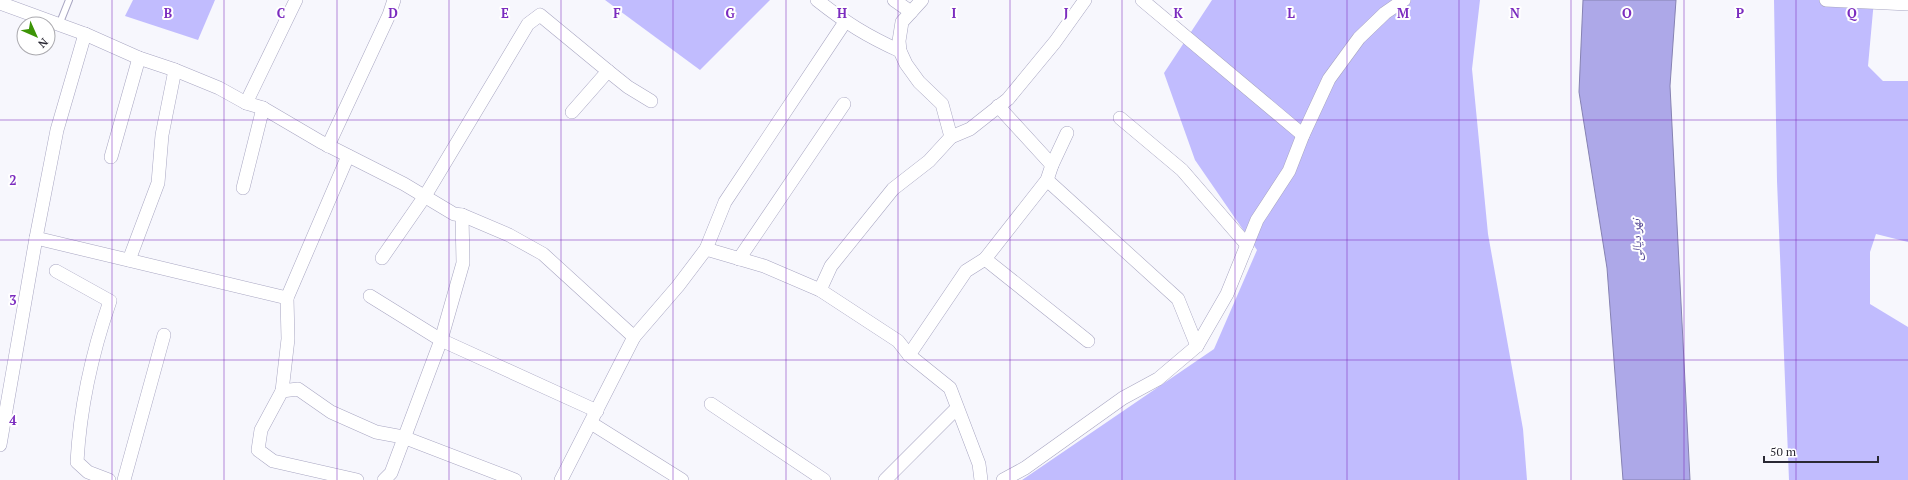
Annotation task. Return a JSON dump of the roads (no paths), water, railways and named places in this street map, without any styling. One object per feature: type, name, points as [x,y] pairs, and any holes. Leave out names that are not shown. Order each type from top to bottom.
[{"type":"street","points":[[246,103],[296,0]]},
{"type":"street","points":[[328,146],[389,15],[394,0]]},
{"type":"street","points":[[817,0],[845,22],[869,38],[900,51]]},
{"type":"street","points":[[894,0],[911,12]]},
{"type":"street","points":[[922,0],[902,22],[899,41],[900,51],[906,64],[919,82],[942,104],[951,137]]},
{"type":"street","points":[[820,290],[830,266],[893,189],[929,161],[951,137],[970,129],[1008,99],[1055,42],[1085,0]]},
{"type":"street","points":[[1142,0],[1303,135]]},
{"type":"street","points":[[1003,480],[1026,468],[1123,398],[1158,379],[1197,346],[1227,294],[1257,220],[1289,171],[1303,135],[1329,79],[1359,38],[1386,13],[1404,0]]},
{"type":"street","points":[[1826,0],[1908,4]]},
{"type":"street","points":[[0,3],[85,34],[138,58],[175,70],[219,88],[246,103],[263,108],[328,146],[404,184],[454,214],[462,215],[510,234],[543,254],[634,337]]},
{"type":"street","points":[[382,258],[425,196],[528,24],[540,15],[628,87],[650,101]]},
{"type":"street","points":[[561,480],[634,337],[678,286],[706,249],[725,202],[845,22]]},
{"type":"street","points":[[0,445],[36,238],[58,130],[85,34]]},
{"type":"street","points":[[111,157],[138,58]]},
{"type":"street","points":[[129,260],[158,182],[162,135],[175,70]]},
{"type":"street","points":[[572,112],[608,71]]},
{"type":"street","points":[[739,259],[844,104]]},
{"type":"street","points":[[998,106],[1052,165]]},
{"type":"street","points":[[243,188],[263,108]]},
{"type":"street","points":[[1120,118],[1182,170],[1247,245]]},
{"type":"street","points":[[909,355],[966,271],[985,259],[1047,180],[1052,165],[1067,133]]},
{"type":"street","points":[[348,156],[287,298],[288,339],[282,392],[262,430],[258,450],[273,461],[357,480]]},
{"type":"street","points":[[1047,180],[1178,299],[1197,346]]},
{"type":"street","points":[[384,480],[391,473],[441,340],[463,263],[462,215]]},
{"type":"street","points":[[36,238],[287,298]]},
{"type":"street","points":[[706,249],[764,266],[820,290],[898,341],[909,355],[950,388],[978,464],[981,480]]},
{"type":"street","points":[[985,259],[1088,341]]},
{"type":"street","points":[[56,271],[110,301],[90,372],[79,436],[77,462],[88,472],[109,480]]},
{"type":"street","points":[[370,296],[441,340],[597,411]]},
{"type":"street","points":[[124,480],[164,335]]},
{"type":"street","points":[[282,392],[298,389],[331,412],[376,432],[403,438],[515,480]]},
{"type":"street","points":[[711,404],[824,480]]},
{"type":"street","points":[[885,480],[957,408]]},
{"type":"street","points":[[591,423],[682,480]]},
{"type":"lane","points":[[59,25],[69,0]]},
{"type":"water","name":"نهر ديالى","points":[[1583,0],[1676,0],[1670,86],[1690,480],[1623,480],[1607,268],[1579,92]]}]
